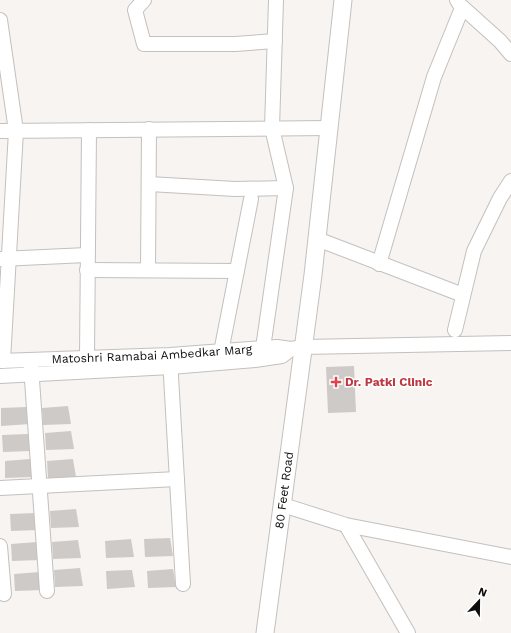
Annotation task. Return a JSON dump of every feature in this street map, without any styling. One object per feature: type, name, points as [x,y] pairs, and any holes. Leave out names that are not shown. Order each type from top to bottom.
[{"type":"main road","name":"80 Feet Road","points":[[264,630],[283,505],[297,348],[316,239],[343,0]]},
{"type":"street","points":[[144,0],[136,10],[144,44],[235,44],[275,41]]},
{"type":"street","points":[[263,348],[286,188],[272,128],[276,0]]},
{"type":"street","points":[[379,264],[434,77],[459,4],[500,41],[511,54]]},
{"type":"street","points":[[0,23],[16,131],[5,259],[2,361]]},
{"type":"street","points":[[0,131],[329,128]]},
{"type":"street","points":[[148,270],[149,129]]},
{"type":"street","points":[[87,357],[89,130]]},
{"type":"street","points":[[455,330],[474,251],[500,198],[511,181]]},
{"type":"street","points":[[149,184],[234,189],[286,188]]},
{"type":"street","points":[[221,352],[251,199]]},
{"type":"street","points":[[316,239],[379,264],[463,294]]},
{"type":"street","points":[[5,259],[87,255]]},
{"type":"street","points":[[87,270],[237,271]]},
{"type":"street","name":"Matoshri Ramabai Ambedkar Marg","points":[[2,361],[87,357],[170,361],[221,352],[263,348],[511,342]]},
{"type":"street","points":[[0,376],[31,375],[170,361],[282,356],[297,348]]},
{"type":"street","points":[[30,360],[47,592]]},
{"type":"street","points":[[170,361],[183,584]]},
{"type":"street","points":[[0,488],[177,479]]},
{"type":"street","points":[[283,505],[346,525],[511,558]]},
{"type":"street","points":[[346,525],[408,633]]},
{"type":"street","points":[[0,546],[4,594]]},
{"type":"building","points":[[354,366],[356,412],[328,413],[326,367]]},
{"type":"building","points":[[68,406],[71,424],[43,425],[42,408]]},
{"type":"building","points":[[26,407],[30,424],[1,426],[1,408]]},
{"type":"building","points":[[71,431],[74,449],[46,450],[45,433]]},
{"type":"building","points":[[28,434],[31,451],[3,452],[2,435]]},
{"type":"building","points":[[30,459],[33,477],[5,478],[5,461]]},
{"type":"building","points":[[73,459],[76,477],[48,478],[47,461]]},
{"type":"building","points":[[76,509],[79,527],[51,528],[50,511]]},
{"type":"building","points":[[36,513],[39,530],[11,531],[10,514]]},
{"type":"building","points":[[170,538],[173,556],[145,557],[144,539]]},
{"type":"building","points":[[131,539],[134,557],[106,558],[105,541]]},
{"type":"building","points":[[78,540],[81,558],[53,559],[52,542]]},
{"type":"building","points":[[37,542],[40,560],[12,561],[11,544]]},
{"type":"building","points":[[80,568],[83,586],[55,587],[54,570]]},
{"type":"building","points":[[173,569],[176,587],[148,588],[147,571]]},
{"type":"building","points":[[132,570],[135,587],[107,589],[106,571]]},
{"type":"building","points":[[40,572],[43,590],[15,591],[14,574]]},
{"type":"place","name":"Dr. Patki Clinic","points":[[336,382]]}]
